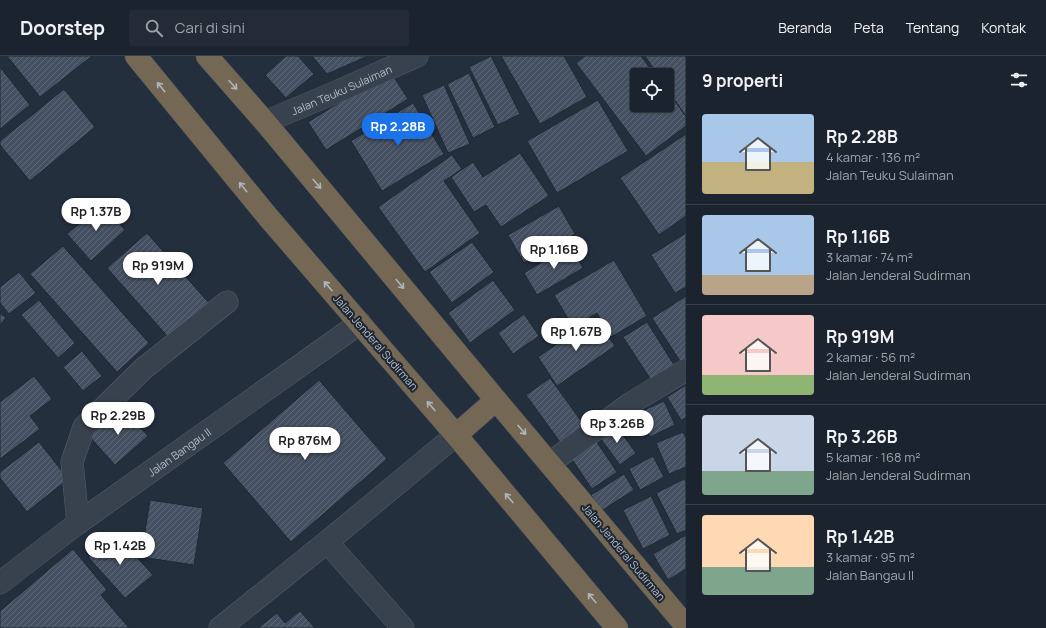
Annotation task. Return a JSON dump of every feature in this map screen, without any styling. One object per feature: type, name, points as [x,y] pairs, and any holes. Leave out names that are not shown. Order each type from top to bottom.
[{"type":"highway","name":"Jalan Jenderal Sudirman","points":[[136,56],[268,217],[456,435],[617,628]]},
{"type":"highway","name":"Jalan Jenderal Sudirman","points":[[207,56],[265,122],[686,626]]},
{"type":"highway","points":[[456,435],[496,400]]},
{"type":"street","name":"Jalan Teuku Sulaiman","points":[[265,122],[417,56]]},
{"type":"street","points":[[78,523],[72,462],[84,427],[143,369],[227,302]]},
{"type":"street","name":"Jalan Bangau II","points":[[0,583],[78,523],[360,324]]},
{"type":"street","points":[[550,463],[631,403],[686,370]]},
{"type":"street","points":[[220,628],[456,435]]},
{"type":"street","points":[[327,542],[402,628]]},
{"type":"building","points":[[7,56],[92,56],[40,97]]},
{"type":"building","points":[[286,56],[298,56],[314,74],[286,98],[265,75]]},
{"type":"building","points":[[312,56],[368,56],[327,74]]},
{"type":"building","points":[[491,56],[520,114],[498,125],[469,67]]},
{"type":"building","points":[[501,56],[564,56],[587,97],[540,124]]},
{"type":"building","points":[[585,56],[641,56],[650,68],[630,68],[630,112],[674,112],[674,100],[686,116],[686,126],[646,156],[576,63]]},
{"type":"building","points":[[645,56],[686,56],[686,115],[674,99],[674,68],[653,68]]},
{"type":"building","points":[[0,67],[30,105],[0,129]]},
{"type":"building","points":[[390,71],[408,99],[326,150],[308,122]]},
{"type":"building","points":[[469,73],[495,127],[473,138],[447,84]]},
{"type":"building","points":[[444,85],[470,144],[448,153],[422,95]]},
{"type":"building","points":[[64,89],[95,127],[30,181],[0,145],[0,141]]},
{"type":"building","points":[[598,100],[628,151],[557,193],[527,141]]},
{"type":"building","points":[[413,103],[444,154],[382,191],[351,141]]},
{"type":"building","points":[[686,134],[686,216],[659,235],[620,178]]},
{"type":"building","points":[[520,153],[549,196],[501,227],[486,205],[474,212],[451,177],[473,162],[483,177]]},
{"type":"building","points":[[452,155],[462,169],[444,181],[480,233],[425,272],[378,207]]},
{"type":"building","points":[[102,204],[125,230],[91,261],[67,234]]},
{"type":"building","points":[[559,206],[575,234],[524,263],[508,235]]},
{"type":"building","points":[[147,233],[209,303],[169,338],[107,268]]},
{"type":"building","points":[[686,233],[686,287],[675,293],[651,255]]},
{"type":"building","points":[[472,242],[494,272],[452,303],[429,272]]},
{"type":"building","points":[[570,245],[583,268],[537,295],[524,273]]},
{"type":"building","points":[[63,246],[149,343],[117,372],[30,274]]},
{"type":"building","points":[[614,260],[647,316],[611,337],[597,313],[573,327],[554,295]]},
{"type":"building","points":[[19,272],[36,293],[9,314],[0,303],[0,287]]},
{"type":"building","points":[[493,280],[515,310],[470,343],[448,313]]},
{"type":"building","points":[[686,296],[686,362],[682,364],[652,318]]},
{"type":"building","points":[[39,300],[75,343],[58,358],[21,315]]},
{"type":"building","points":[[0,313],[6,318],[0,325]]},
{"type":"building","points":[[524,314],[539,336],[513,354],[498,333]]},
{"type":"building","points":[[595,318],[615,346],[557,386],[538,357]]},
{"type":"building","points":[[647,322],[676,368],[653,383],[623,337]]},
{"type":"building","points":[[82,351],[102,376],[83,391],[63,367]]},
{"type":"building","points":[[34,376],[52,399],[30,416],[40,429],[0,459],[0,402]]},
{"type":"building","points":[[550,378],[584,425],[560,442],[526,395]]},
{"type":"building","points":[[319,380],[387,459],[291,542],[223,463]]},
{"type":"building","points":[[686,385],[686,418],[681,420],[667,397]]},
{"type":"building","points":[[664,401],[675,425],[650,437],[638,413]]},
{"type":"building","points":[[122,408],[148,436],[115,465],[89,436]]},
{"type":"building","points":[[614,423],[636,453],[620,465],[598,435]]},
{"type":"building","points":[[683,432],[686,438],[686,467],[669,474],[656,443]]},
{"type":"building","points":[[592,435],[617,472],[592,489],[567,452]]},
{"type":"building","points":[[39,442],[68,479],[27,512],[0,478],[0,472]]},
{"type":"building","points":[[653,456],[664,477],[640,490],[629,469]]},
{"type":"building","points":[[624,474],[634,490],[601,511],[591,495]]},
{"type":"building","points":[[684,479],[686,482],[686,530],[677,534],[656,493]]},
{"type":"building","points":[[651,496],[670,535],[643,549],[623,510]]},
{"type":"building","points":[[150,500],[203,508],[194,565],[141,557]]},
{"type":"building","points":[[115,533],[153,575],[125,598],[88,557]]},
{"type":"building","points":[[686,535],[686,569],[668,580],[653,554]]},
{"type":"building","points":[[73,549],[107,590],[101,595],[129,628],[0,628],[0,611]]},
{"type":"building","points":[[300,611],[315,628],[258,628],[277,613],[285,623]]}]
